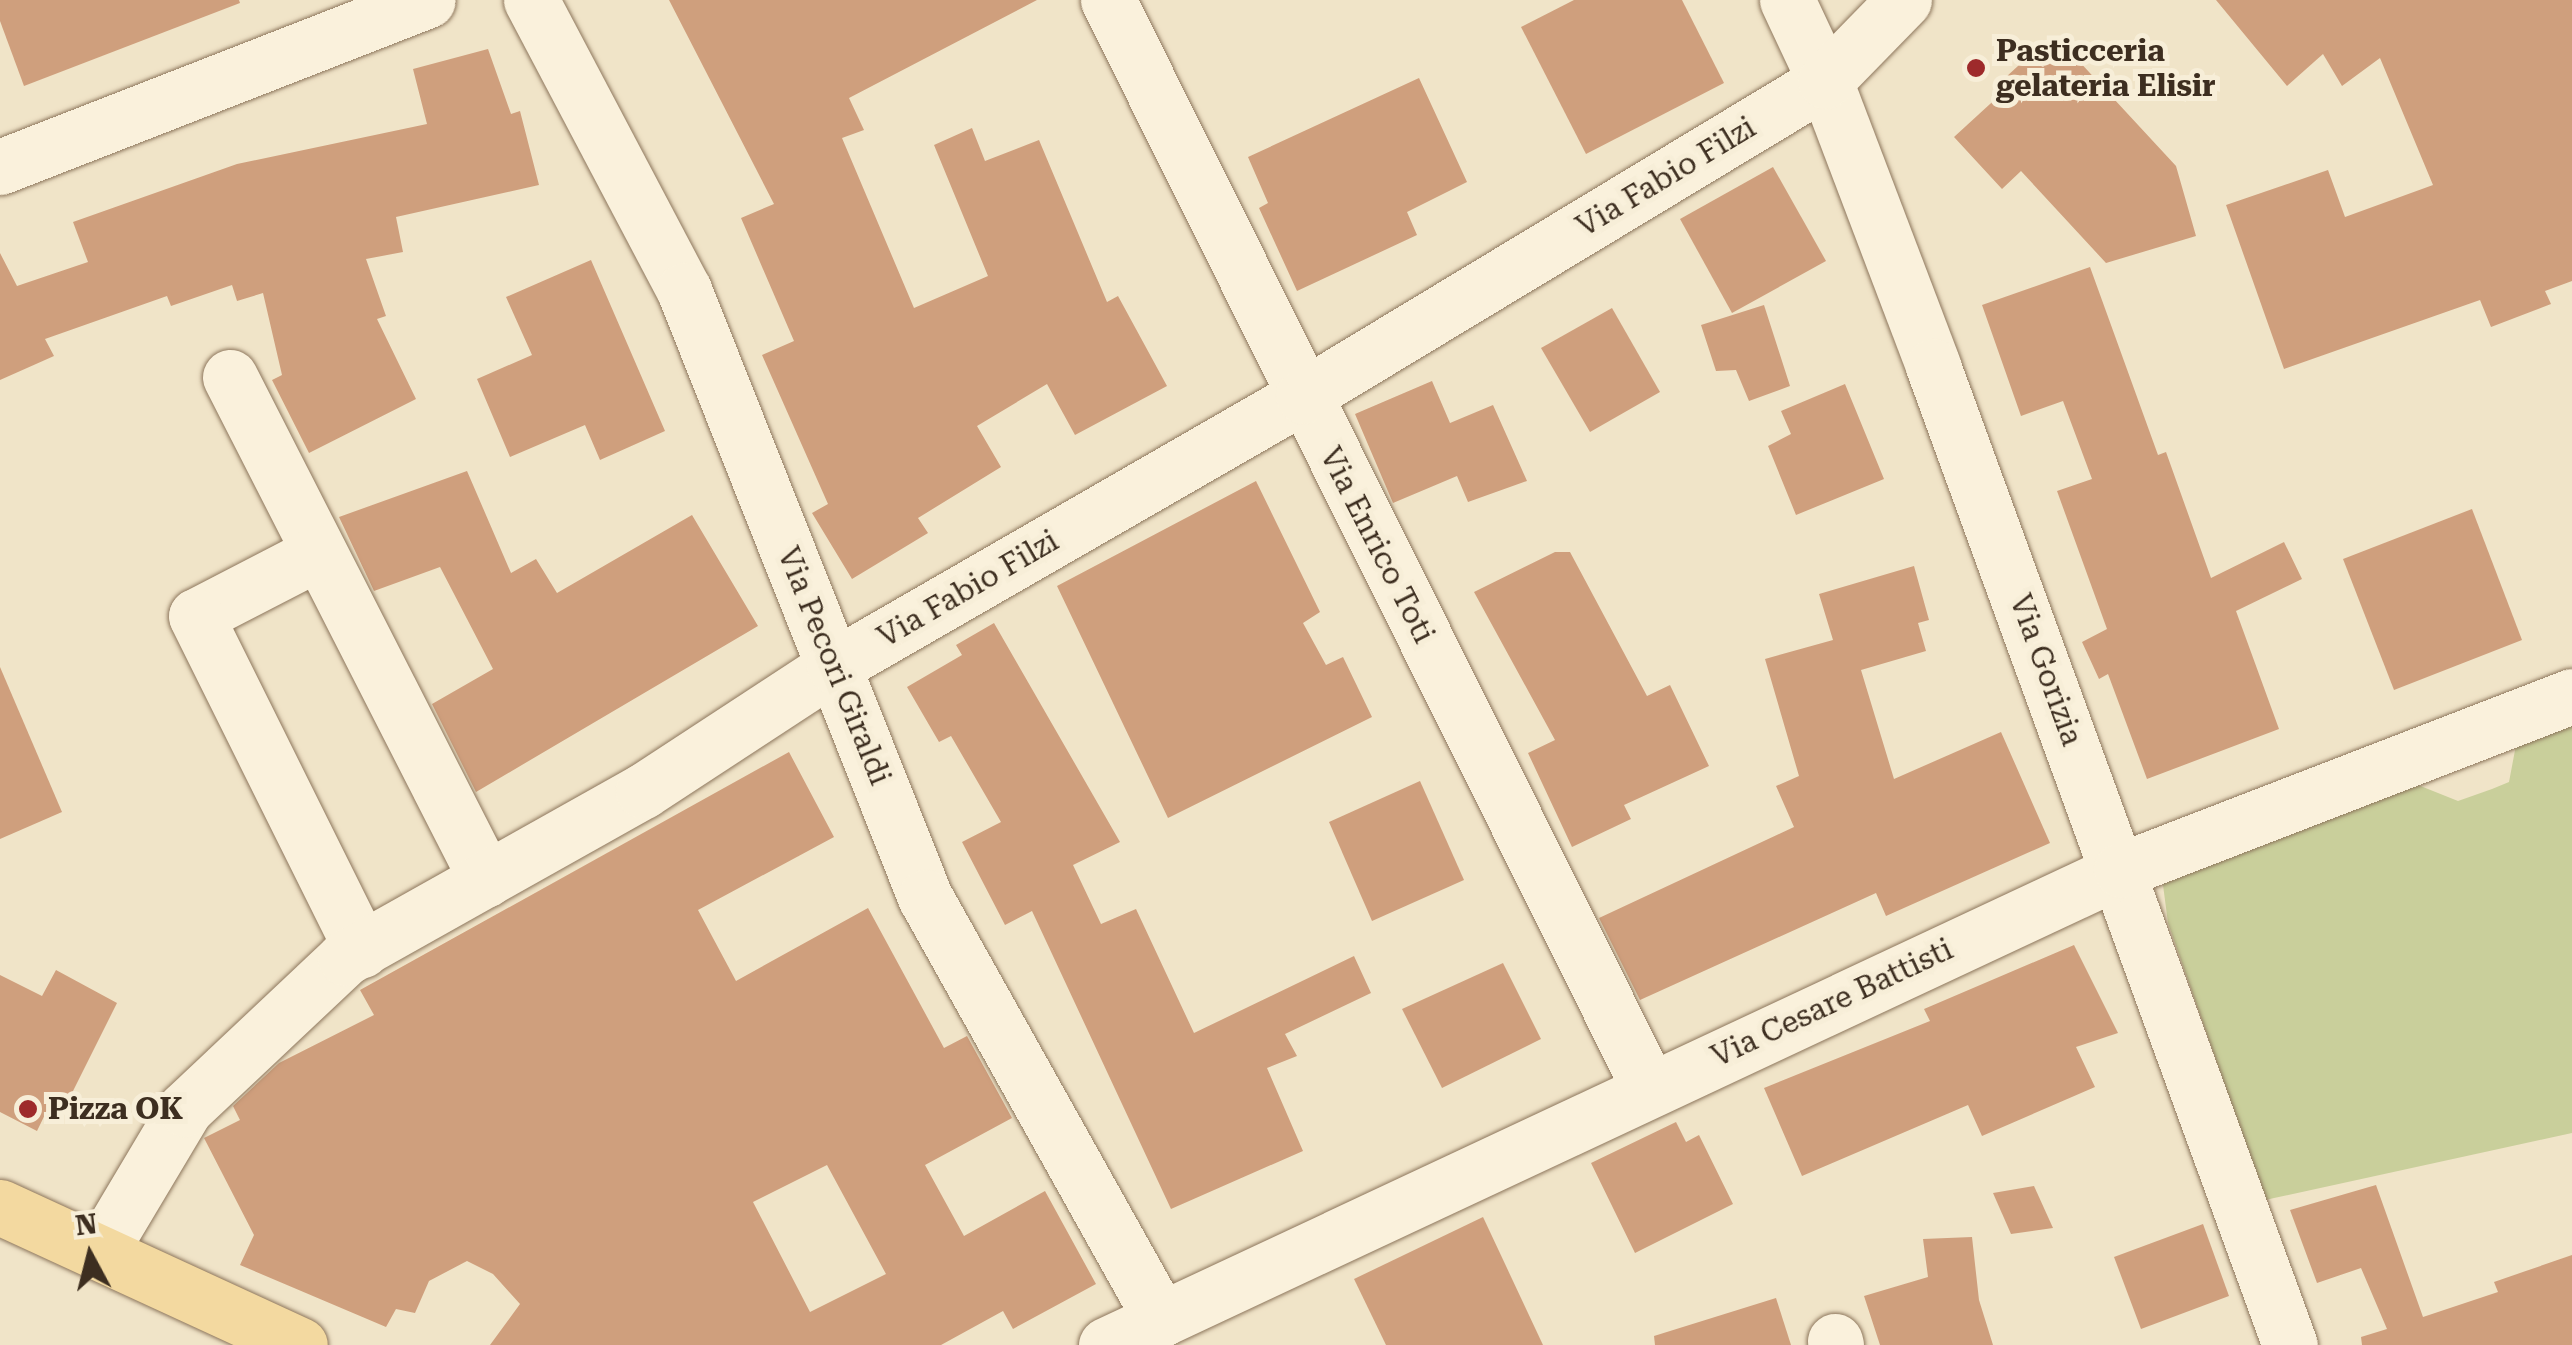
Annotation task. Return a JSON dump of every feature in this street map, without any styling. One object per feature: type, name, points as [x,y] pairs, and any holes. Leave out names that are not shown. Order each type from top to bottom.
[{"type":"main road","points":[[0,1206],[300,1345]]},
{"type":"street","points":[[0,168],[428,0]]},
{"type":"street","name":"Via Pecori Giraldi","points":[[531,0],[684,290],[925,897],[1162,1320]]},
{"type":"street","name":"Via Enrico Toti","points":[[1108,0],[1649,1088]]},
{"type":"street","name":"Via Gorizia","points":[[1787,0],[1825,81],[2121,870],[2290,1345]]},
{"type":"street","name":"Via Fabio Filzi","points":[[100,1250],[184,1109],[362,950],[644,791],[834,666],[1303,396],[1825,81],[1904,0]]},
{"type":"street","points":[[230,377],[486,879]]},
{"type":"street","points":[[318,553],[196,616],[362,950]]},
{"type":"street","name":"Via Cesare Battisti","points":[[1106,1345],[2121,870],[2572,696]]},
{"type":"green space","points":[[2572,724],[2572,1133],[2265,1200],[2168,923],[2163,885],[2172,866],[2408,781],[2458,801],[2492,789],[2509,782],[2516,745]]},
{"type":"building","points":[[0,0],[240,3],[24,86],[0,21]]},
{"type":"building","points":[[669,0],[1037,0],[849,98],[864,130],[842,138],[914,308],[988,276],[934,145],[972,128],[985,161],[1039,140],[1107,302],[1118,296],[1167,386],[1075,435],[1047,384],[977,426],[1001,467],[918,518],[928,533],[852,579],[812,513],[828,504],[762,355],[794,341],[741,218],[774,204]]},
{"type":"building","points":[[1574,0],[1682,0],[1724,83],[1586,154],[1521,27]]},
{"type":"building","points":[[2216,0],[2572,0],[2572,281],[2545,291],[2551,304],[2491,327],[2480,300],[2284,369],[2226,205],[2328,170],[2345,217],[2433,185],[2380,58],[2342,86],[2323,54],[2287,86]]},
{"type":"building","points":[[2064,45],[2176,166],[2196,236],[2106,263],[2021,171],[2002,189],[1954,137],[2002,93],[1993,89],[2031,54],[2042,66]]},
{"type":"building","points":[[488,49],[511,114],[520,111],[539,185],[396,217],[403,252],[366,259],[386,316],[377,319],[416,399],[309,453],[272,380],[282,375],[263,293],[237,301],[232,285],[171,306],[167,296],[45,339],[54,356],[0,380],[0,253],[17,286],[88,262],[73,222],[237,164],[427,124],[413,69]]},
{"type":"building","points":[[1419,78],[1467,182],[1407,212],[1417,235],[1297,291],[1259,208],[1268,203],[1248,157]]},
{"type":"building","points":[[1773,167],[1826,261],[1732,313],[1680,219]]},
{"type":"building","points":[[591,260],[665,431],[600,460],[585,425],[510,457],[477,379],[532,355],[506,297]]},
{"type":"building","points":[[2090,267],[2158,455],[2166,452],[2211,578],[2284,542],[2302,579],[2236,611],[2279,729],[2147,779],[2108,674],[2099,679],[2082,642],[2107,629],[2057,491],[2092,479],[2063,401],[2021,416],[1982,305]]},
{"type":"building","points":[[1764,305],[1790,386],[1749,401],[1736,370],[1716,371],[1701,325]]},
{"type":"building","points":[[1612,308],[1660,392],[1590,432],[1541,348]]},
{"type":"building","points":[[1432,381],[1450,423],[1493,405],[1527,481],[1468,502],[1457,476],[1393,503],[1355,414]]},
{"type":"building","points":[[1845,384],[1884,479],[1796,515],[1768,446],[1791,434],[1781,411]]},
{"type":"building","points":[[467,471],[511,573],[536,559],[557,593],[692,515],[758,626],[476,792],[432,704],[493,669],[440,567],[374,591],[339,517]]},
{"type":"building","points":[[1256,481],[1320,612],[1303,623],[1326,665],[1343,657],[1372,717],[1168,818],[1057,586]]},
{"type":"building","points":[[2472,509],[2522,640],[2394,690],[2343,559]]},
{"type":"building","points":[[1555,552],[1570,552],[1647,696],[1670,685],[1709,766],[1624,805],[1631,819],[1572,847],[1528,753],[1555,740],[1474,592]]},
{"type":"building","points":[[1914,566],[1929,620],[1918,623],[1926,651],[1861,670],[1894,779],[2001,732],[2050,843],[1886,916],[1876,893],[1640,1000],[1599,918],[1794,827],[1776,786],[1799,776],[1765,659],[1833,640],[1819,594]]},
{"type":"building","points":[[994,623],[1120,842],[1073,865],[1101,924],[1136,909],[1194,1033],[1354,956],[1371,993],[1285,1034],[1297,1056],[1267,1068],[1303,1151],[1171,1209],[1032,911],[1005,925],[962,842],[1001,822],[951,736],[939,742],[907,687],[962,655],[956,645]]},
{"type":"building","points":[[0,667],[62,812],[0,839]]},
{"type":"building","points":[[789,752],[834,837],[698,910],[736,981],[868,908],[944,1048],[967,1036],[1012,1118],[925,1165],[964,1236],[1045,1191],[1096,1284],[1013,1329],[1003,1311],[941,1345],[490,1345],[520,1304],[493,1274],[467,1261],[429,1281],[415,1313],[396,1309],[386,1327],[240,1265],[254,1235],[204,1138],[240,1120],[233,1106],[279,1063],[374,1015],[360,990]],"holes":[[[827,1165],[886,1274],[810,1312],[753,1202]]]},
{"type":"building","points":[[1420,781],[1464,880],[1372,921],[1329,822]]},
{"type":"building","points":[[2074,945],[2118,1033],[2076,1047],[2095,1087],[1982,1136],[1968,1105],[1802,1176],[1764,1088],[1930,1021],[1924,1009]]},
{"type":"building","points":[[1503,963],[1541,1039],[1442,1088],[1402,1009]]},
{"type":"building","points":[[56,970],[117,1003],[67,1103],[54,1096],[37,1131],[0,1112],[0,975],[42,996]]},
{"type":"building","points":[[1676,1122],[1686,1142],[1699,1135],[1733,1204],[1635,1253],[1591,1163]]},
{"type":"building","points":[[2376,1185],[2423,1317],[2498,1292],[2494,1282],[2572,1255],[2572,1345],[2362,1345],[2361,1337],[2387,1329],[2361,1268],[2317,1283],[2290,1210]]},
{"type":"building","points":[[2034,1186],[2053,1228],[2011,1234],[1993,1193]]},
{"type":"building","points":[[1483,1217],[1543,1345],[1386,1345],[1354,1279]]},
{"type":"building","points":[[2203,1224],[2229,1296],[2141,1329],[2114,1257]]},
{"type":"building","points":[[1972,1237],[1979,1300],[1993,1345],[1880,1345],[1864,1296],[1928,1277],[1923,1239]]},
{"type":"building","points":[[1776,1298],[1791,1345],[1655,1345],[1654,1336]]},
{"type":"place","name":"Pasticceria gelateria Elisir","points":[[1976,68]]},
{"type":"place","name":"Pizza OK","points":[[28,1109]]}]
